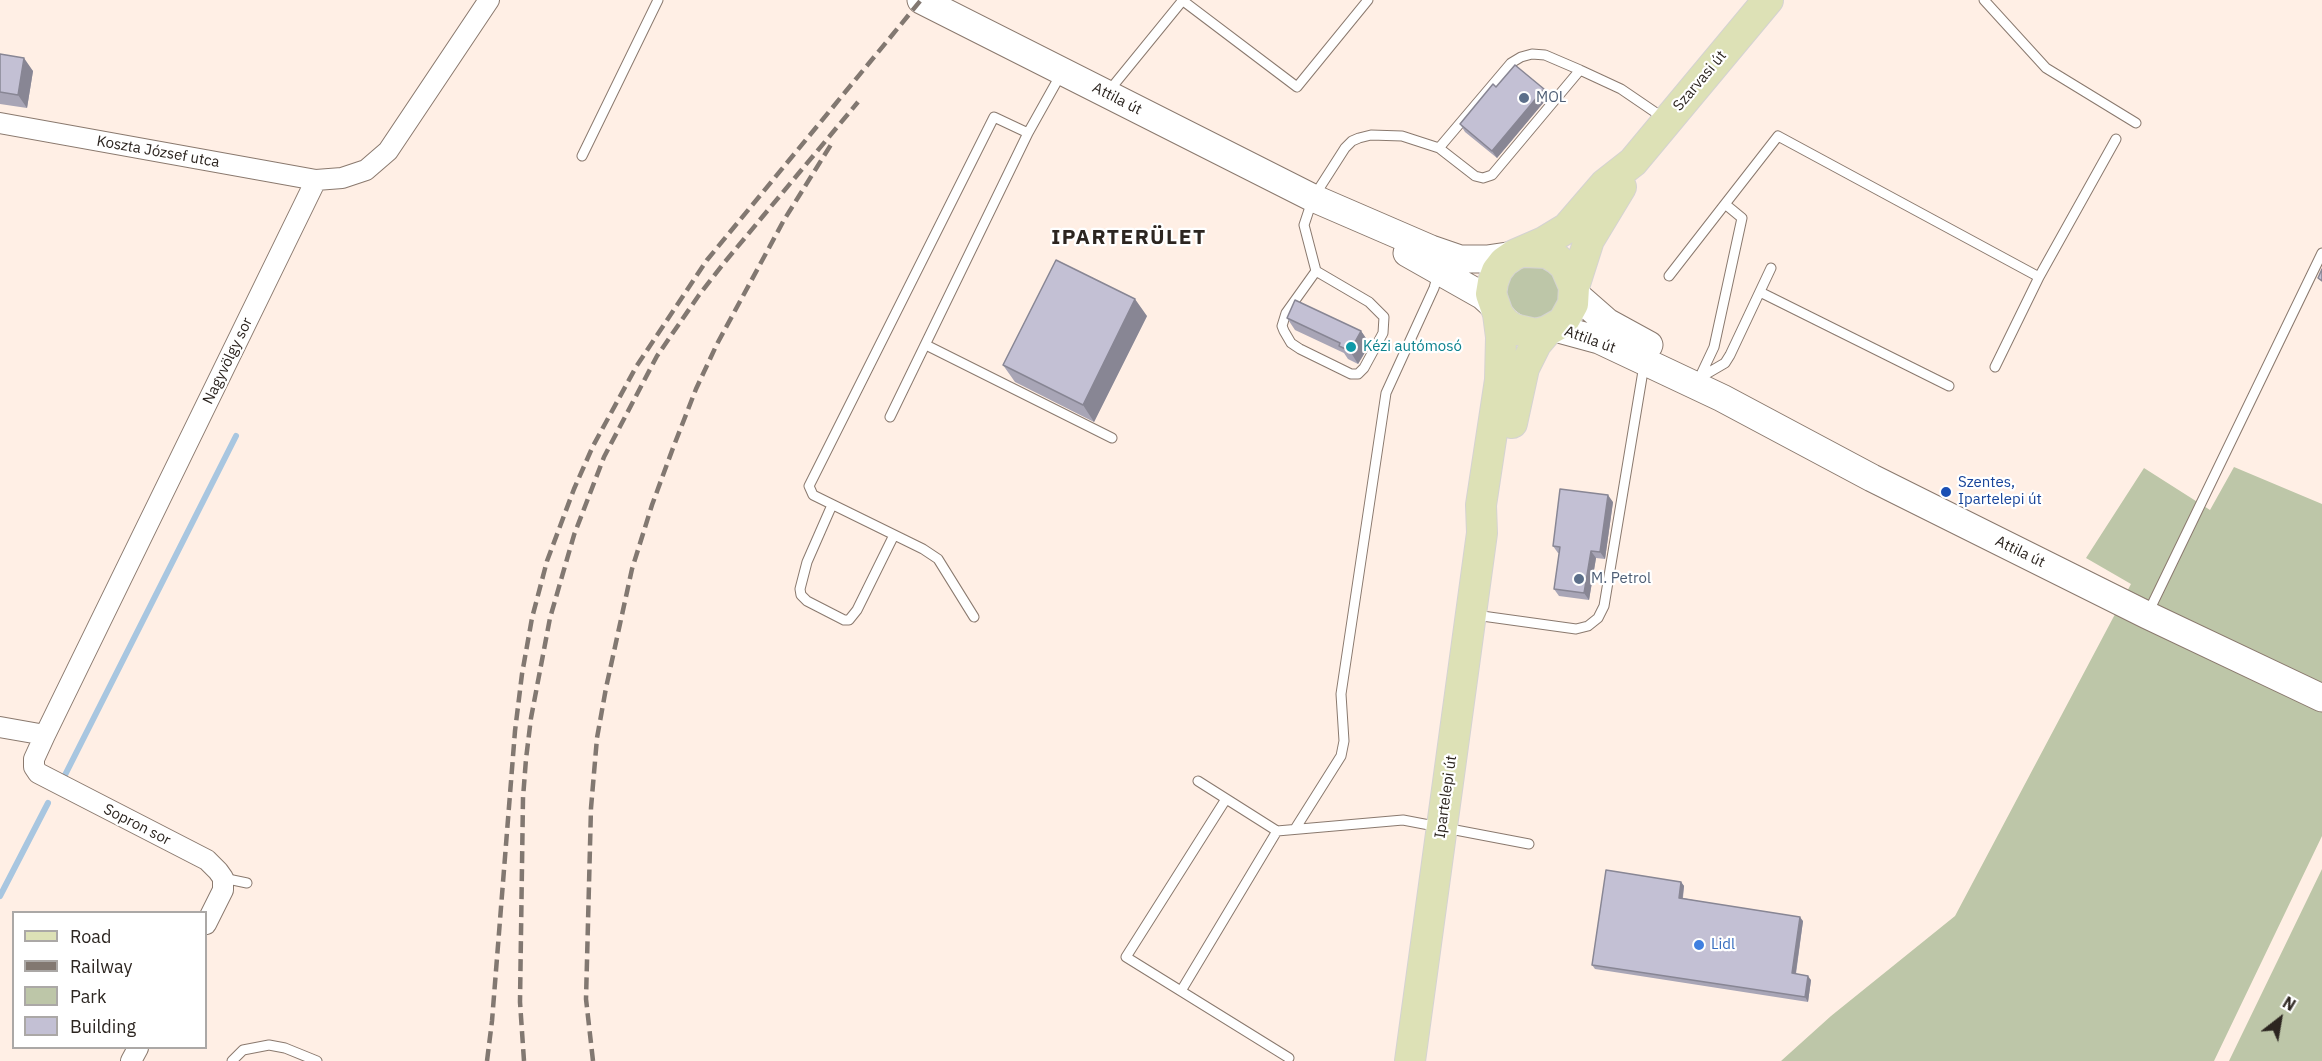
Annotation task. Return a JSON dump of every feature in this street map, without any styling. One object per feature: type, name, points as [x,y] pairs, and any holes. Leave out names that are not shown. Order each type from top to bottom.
[{"type":"main road","name":"Attila út","points":[[921,0],[1313,198],[1431,249],[1460,259],[1487,259],[1520,254]]},
{"type":"main road","name":"Szarvasi út","points":[[1633,162],[1768,0]]},
{"type":"main road","points":[[1482,533],[1481,505],[1500,380],[1501,337],[1492,282],[1497,271],[1520,254],[1544,243],[1567,228],[1605,184],[1633,162]]},
{"type":"main road","points":[[1482,533],[1494,504],[1524,368],[1536,344],[1569,314],[1589,240],[1618,193],[1633,162]]},
{"type":"main road","name":"Attila út","points":[[1313,198],[1483,296],[1496,310]]},
{"type":"main road","points":[[1520,254],[1547,253],[1557,258],[1565,266],[1574,291]]},
{"type":"main road","name":"Attila út","points":[[1574,291],[1607,322],[1679,361],[1699,381],[1722,398],[1872,478],[2147,615],[2322,698]]},
{"type":"main road","points":[[1496,310],[1505,323],[1525,333],[1551,329]]},
{"type":"main road","name":"Attila út","points":[[1551,329],[1599,340],[1644,362],[1699,381]]},
{"type":"main road","name":"Ipartelepi út","points":[[1410,1061],[1482,533]]},
{"type":"street","points":[[316,180],[342,178],[366,170],[388,151],[489,0]]},
{"type":"street","name":"Koszta József utca","points":[[0,123],[316,180]]},
{"type":"street","name":"Nagyvölgy sor","points":[[45,735],[316,180]]},
{"type":"street","points":[[0,727],[45,735]]},
{"type":"street","name":"Sopron sor","points":[[45,735],[34,759],[34,767],[38,773],[207,860],[223,878]]},
{"type":"street","points":[[207,922],[223,890],[223,878]]},
{"type":"lane","points":[[582,156],[658,0]]},
{"type":"lane","points":[[1106,94],[1182,0],[1297,87],[1368,0]]},
{"type":"lane","points":[[1984,0],[2046,68],[2136,123]]},
{"type":"lane","points":[[1439,148],[1512,63],[1532,54],[1545,56],[1621,89],[1666,121]]},
{"type":"lane","points":[[1316,271],[1286,313],[1282,326],[1284,331],[1291,343],[1300,349],[1351,374],[1358,374],[1364,368],[1383,333],[1384,317],[1369,302],[1316,271],[1304,225],[1313,198],[1345,148],[1359,138],[1383,134],[1402,136],[1439,148],[1475,176],[1484,178],[1492,175],[1580,70]]},
{"type":"lane","points":[[890,417],[1028,133],[1062,72]]},
{"type":"lane","points":[[974,617],[938,559],[813,495],[809,486],[994,117],[1028,133]]},
{"type":"lane","points":[[1669,276],[1778,136],[2039,277]]},
{"type":"lane","points":[[1995,367],[2039,277],[2116,139]]},
{"type":"lane","points":[[1699,381],[1714,347],[1742,218],[1725,204]]},
{"type":"lane","points":[[2147,615],[2322,253]]},
{"type":"lane","points":[[1699,381],[1725,363],[1771,268]]},
{"type":"lane","points":[[1295,829],[1341,756],[1344,741],[1341,694],[1386,393],[1434,288],[1439,272]]},
{"type":"lane","points":[[1760,292],[1949,386]]},
{"type":"lane","points":[[926,345],[1112,438]]},
{"type":"lane","points":[[1471,615],[1576,629],[1588,626],[1598,618],[1604,606],[1644,362]]},
{"type":"lane","points":[[832,505],[807,562],[800,589],[801,595],[807,601],[843,620],[849,620],[854,616],[894,535]]},
{"type":"lane","points":[[1198,781],[1277,831],[1403,820],[1529,844]]},
{"type":"lane","points":[[1226,799],[1126,957],[1289,1058]]},
{"type":"lane","points":[[1181,991],[1277,831]]},
{"type":"lane","points":[[223,878],[247,883]]},
{"type":"lane","points":[[232,1061],[243,1050],[269,1045],[285,1048],[317,1061]]},
{"type":"green space","points":[[1534,264],[1544,266],[1553,272],[1559,281],[1561,291],[1559,301],[1553,310],[1544,316],[1534,318],[1524,316],[1515,310],[1509,301],[1507,291],[1509,281],[1515,272],[1524,266]]},
{"type":"green space","points":[[2234,467],[2322,504],[2322,836],[2214,1061],[1781,1061],[1831,1016],[1955,916],[2131,584],[2086,558],[2144,468],[2210,510]]},
{"type":"green space","points":[[2322,869],[2322,1061],[2229,1061]]},
{"type":"building","points":[[0,54],[24,58],[18,95],[0,92]]},
{"type":"building","points":[[1515,65],[1544,89],[1492,151],[1460,124],[1493,84],[1496,87]]},
{"type":"building","points":[[1056,260],[1135,299],[1083,405],[1003,365]]},
{"type":"building","points":[[2322,269],[2322,281],[2318,278]]},
{"type":"building","points":[[1295,300],[1361,331],[1350,351],[1339,346],[1340,343],[1287,318]]},
{"type":"building","points":[[1560,489],[1608,495],[1600,552],[1591,551],[1584,593],[1554,589],[1560,547],[1553,546]]},
{"type":"building","name":"Lidl","points":[[1606,870],[1681,882],[1679,898],[1800,917],[1792,973],[1808,976],[1805,997],[1592,965]]},
{"type":"waterway","points":[[64,777],[236,436]]},
{"type":"waterway","points":[[0,896],[48,803]]},
{"type":"railway","points":[[487,1061],[515,731],[522,674],[532,618],[547,561],[574,489],[593,446],[636,367],[707,260],[921,0]]},
{"type":"railway","points":[[524,1061],[520,1002],[523,798],[526,759],[531,718],[550,618],[574,535],[604,457],[657,356],[724,263],[858,102]]},
{"type":"railway","points":[[593,1061],[586,999],[591,808],[597,738],[632,569],[673,448],[696,389],[717,344],[784,220],[832,143]]},
{"type":"place","name":"MOL","points":[[1524,98]]},
{"type":"place","name":"Kézi autómosó","points":[[1351,347]]},
{"type":"place","name":"Szentes, Ipartelepi út","points":[[1946,492]]},
{"type":"place","name":"M. Petrol","points":[[1579,579]]},
{"type":"place","name":"Lidl","points":[[1699,945]]},
{"type":"district","name":"IPARTERÜLET","points":[[1129,238]]}]
